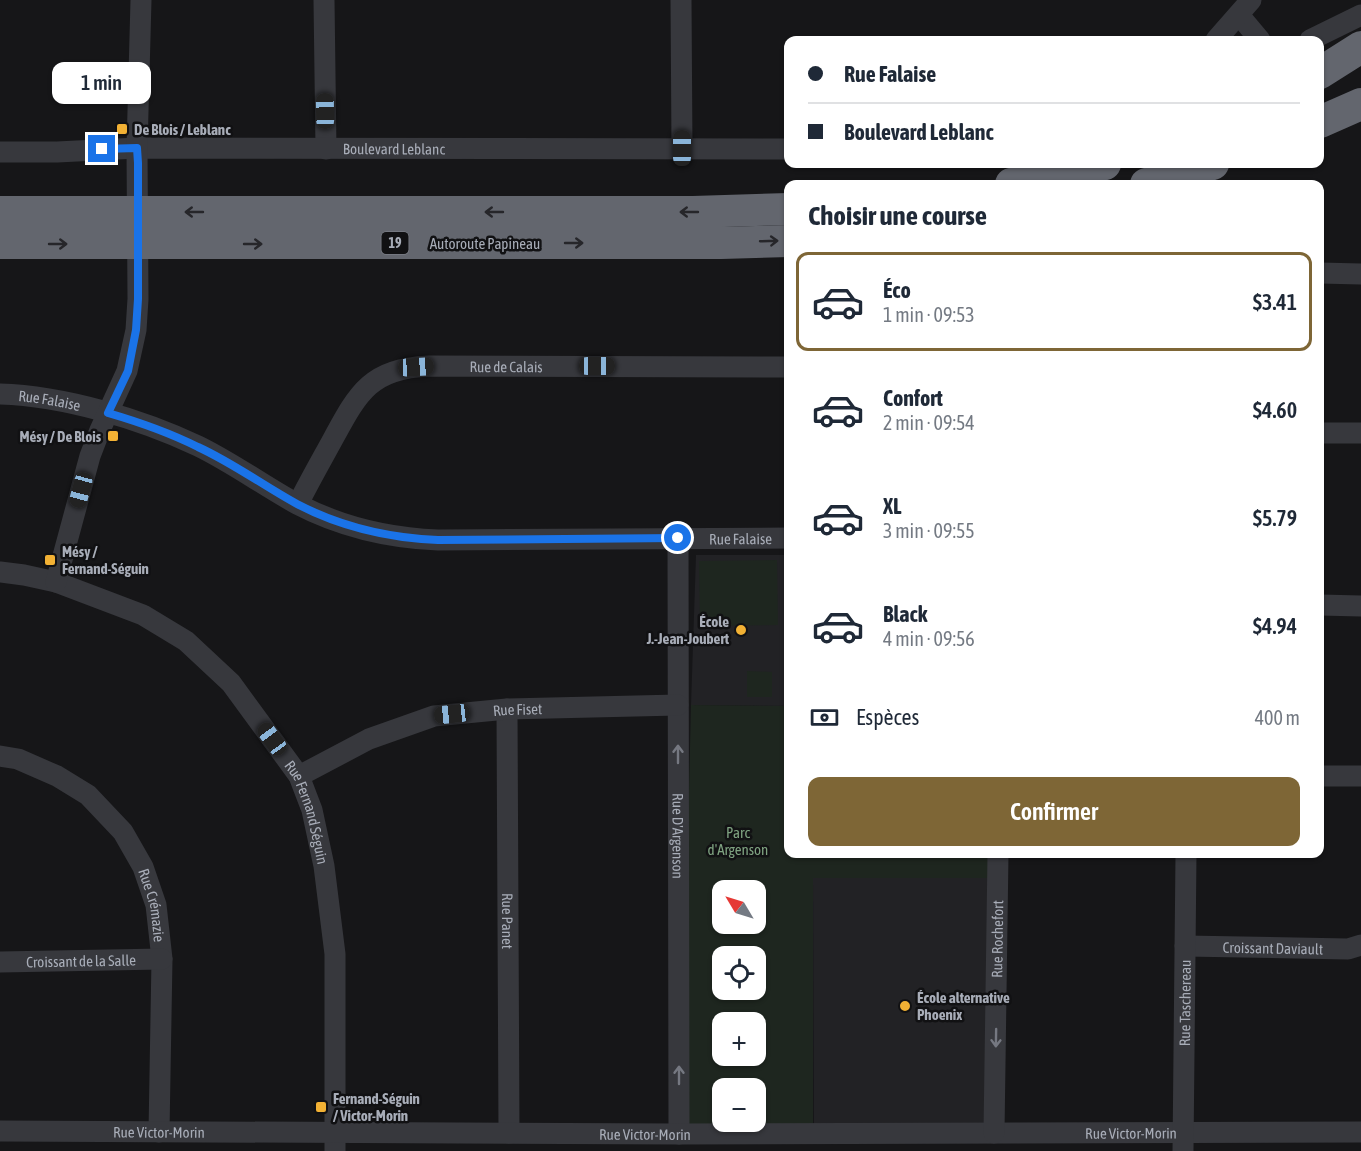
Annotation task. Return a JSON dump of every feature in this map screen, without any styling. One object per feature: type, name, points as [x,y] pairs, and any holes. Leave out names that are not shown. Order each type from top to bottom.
[{"type":"highway","points":[[1324,70],[1361,47]]},
{"type":"highway","points":[[1324,86],[1361,69]]},
{"type":"highway","points":[[1324,120],[1361,104]]},
{"type":"highway","points":[[1324,126],[1361,114]]},
{"type":"highway","points":[[1030,180],[1086,168]]},
{"type":"highway","points":[[1159,180],[1200,168]]},
{"type":"highway","name":"Autoroute Papineau","points":[[0,212],[693,212],[784,209]]},
{"type":"highway","name":"Autoroute Papineau","points":[[0,243],[784,241]]},
{"type":"street","points":[[56,582],[90,456],[128,371],[134,344],[138,313],[137,155],[141,0]]},
{"type":"street","points":[[324,0],[326,149]]},
{"type":"street","points":[[681,0],[682,148]]},
{"type":"street","points":[[1220,36],[1245,7],[1258,36]]},
{"type":"street","points":[[1318,36],[1361,15]]},
{"type":"street","name":"Boulevard Leblanc","points":[[0,152],[137,155],[326,149],[784,149]]},
{"type":"street","points":[[1324,273],[1361,274]]},
{"type":"street","name":"Rue de Calais","points":[[298,504],[358,395],[374,381],[392,372],[429,366],[784,367]]},
{"type":"street","name":"Rue Falaise","points":[[0,394],[39,397],[139,422],[198,446],[298,504],[332,519],[398,537],[420,539],[784,538]]},
{"type":"street","points":[[1324,433],[1361,433]]},
{"type":"street","name":"Rue D'Argenson","points":[[678,538],[680,1134]]},
{"type":"street","name":"Rue Fernand Séguin","points":[[0,572],[56,582],[143,615],[186,641],[231,683],[299,776],[312,810],[324,866],[335,954],[335,1142]]},
{"type":"street","points":[[1324,605],[1361,606]]},
{"type":"street","name":"Rue Fiset","points":[[299,776],[369,739],[434,716],[507,709],[678,705]]},
{"type":"street","name":"Rue Panet","points":[[507,709],[509,1133]]},
{"type":"street","name":"Rue Crémazie","points":[[0,756],[18,759],[57,776],[88,795],[123,832],[143,867],[156,905],[162,959],[159,1132]]},
{"type":"street","points":[[1324,776],[1361,776]]},
{"type":"street","name":"Rue Rochefort","points":[[994,1133],[998,858]]},
{"type":"street","name":"Rue Taschereau","points":[[1183,1142],[1186,858]]},
{"type":"street","name":"Croissant Daviault","points":[[1185,946],[1348,949],[1361,945]]},
{"type":"street","name":"Croissant de la Salle","points":[[0,962],[162,959]]},
{"type":"street","name":"Rue Victor-Morin","points":[[0,1131],[159,1132],[335,1142],[509,1133],[994,1133],[1183,1142],[1361,1132]]},
{"type":"shaded area","name":"École J.-Jean-Joubert","points":[[696,555],[784,555],[784,706],[691,705]]},
{"type":"shaded area","name":"École alternative Phoenix","points":[[813,878],[997,878],[994,1133],[814,1133]]},
{"type":"green space","points":[[777,560],[778,625],[700,626],[699,561]]},
{"type":"green space","points":[[747,671],[772,672],[772,697],[747,697]]},
{"type":"green space","name":"Parc d'Argenson","points":[[691,705],[784,706],[784,858],[995,858],[997,878],[813,878],[813,1126],[766,1128],[766,1078],[712,1078],[712,1130],[681,1131]]},
{"type":"place","name":"De Blois / Leblanc","points":[[122,129]]},
{"type":"place","name":"Mésy / De Blois","points":[[113,436]]},
{"type":"place","name":"Mésy / Fernand-Séguin","points":[[50,560]]},
{"type":"place","name":"École J.-Jean-Joubert","points":[[741,630]]},
{"type":"place","name":"École alternative Phoenix","points":[[905,1006]]},
{"type":"place","name":"Fernand-Séguin / Victor-Morin","points":[[321,1107]]},
{"type":"route","points":[[102,149],[137,148],[138,163],[136,330],[128,371],[108,413],[139,422],[198,446],[313,512],[350,526],[382,534],[438,540],[678,538]]}]
